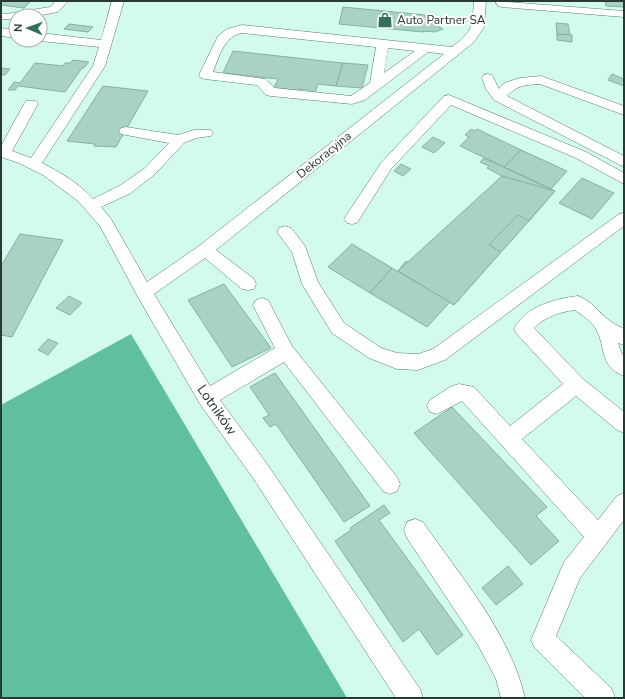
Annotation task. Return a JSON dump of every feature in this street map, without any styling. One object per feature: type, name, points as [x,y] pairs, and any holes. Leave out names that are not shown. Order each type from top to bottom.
[{"type":"street","points":[[1,16],[6,17],[54,10],[62,1]]},
{"type":"street","points":[[34,165],[99,66],[119,1]]},
{"type":"street","name":"Dekoracyjna","points":[[144,292],[205,250],[470,38],[478,27],[480,1]]},
{"type":"street","points":[[501,1],[502,4],[624,14]]},
{"type":"street","points":[[426,48],[376,86],[356,99],[333,99],[271,92],[261,82],[205,75],[222,39],[231,31],[242,29],[383,43],[454,51]]},
{"type":"street","points":[[48,38],[105,44]]},
{"type":"street","points":[[376,86],[383,43]]},
{"type":"street","points":[[488,78],[492,89],[500,97],[624,162]]},
{"type":"street","points":[[500,97],[509,86],[524,81],[541,80],[624,112]]},
{"type":"street","points":[[352,219],[386,166],[449,99],[581,155],[624,179]]},
{"type":"street","points":[[2,153],[31,104]]},
{"type":"street","points":[[126,131],[179,140]]},
{"type":"street","points":[[91,206],[126,189],[150,171],[179,140],[194,134],[206,133]]},
{"type":"street","name":"Lotników","points":[[2,153],[48,172],[83,197],[108,228],[207,398],[260,471],[411,698]]},
{"type":"street","points":[[285,232],[299,250],[310,284],[338,328],[375,353],[397,361],[418,362],[439,355],[624,218]]},
{"type":"street","points":[[205,250],[248,284]]},
{"type":"street","points":[[624,338],[604,326],[589,310],[578,302],[562,304],[543,313],[529,320],[523,329],[576,385],[624,424]]},
{"type":"street","points":[[262,305],[286,351],[390,484]]},
{"type":"street","points":[[604,326],[613,356],[624,368]]},
{"type":"street","points":[[207,398],[286,351]]},
{"type":"street","points":[[509,438],[576,385]]},
{"type":"street","points":[[437,406],[459,392],[467,393],[599,537]]},
{"type":"street","points":[[603,698],[543,640],[572,570],[624,503]]},
{"type":"street","points":[[415,530],[488,640],[508,676],[513,698]]},
{"type":"green space","points":[[131,334],[347,698],[1,698],[1,405]]},
{"type":"building","points":[[1,1],[31,1],[24,8],[1,5]]},
{"type":"building","points":[[605,1],[624,1],[624,7],[606,6]]},
{"type":"building","name":"Auto Partner SA","points":[[343,7],[425,15],[425,17],[443,29],[435,32],[423,32],[339,24]]},
{"type":"building","points":[[556,23],[568,24],[570,35],[557,34]]},
{"type":"building","points":[[69,24],[93,27],[88,32],[64,29]]},
{"type":"building","points":[[557,34],[572,35],[572,42],[557,40]]},
{"type":"building","points":[[233,51],[343,63],[336,86],[318,84],[315,93],[308,92],[309,90],[299,89],[298,91],[274,88],[278,79],[223,73]]},
{"type":"building","points":[[73,60],[89,62],[84,68],[82,68],[65,92],[18,86],[15,90],[8,90],[14,82],[20,83],[35,63],[63,66],[65,63],[70,63]]},
{"type":"building","points":[[343,63],[368,65],[362,88],[336,86]]},
{"type":"building","points":[[1,68],[10,69],[5,75],[1,75]]},
{"type":"building","points":[[612,74],[624,79],[624,86],[608,80]]},
{"type":"building","points":[[103,86],[148,91],[116,147],[94,146],[95,144],[67,141]]},
{"type":"building","points":[[471,129],[475,131],[477,129],[521,150],[504,167],[460,146],[469,137],[465,135]]},
{"type":"building","points":[[433,137],[445,143],[434,153],[422,147]]},
{"type":"building","points":[[521,150],[567,171],[551,189],[504,167]]},
{"type":"building","points":[[484,158],[555,191],[529,221],[518,215],[489,245],[501,252],[454,305],[398,271],[406,261],[414,266],[502,176],[487,168],[489,166],[480,162]]},
{"type":"building","points":[[401,164],[411,169],[403,176],[394,171]]},
{"type":"building","points":[[502,176],[555,191],[454,305],[398,271]]},
{"type":"building","points":[[582,178],[614,193],[592,219],[559,203]]},
{"type":"building","points":[[518,215],[529,221],[501,252],[489,245]]},
{"type":"building","points":[[20,234],[63,240],[12,337],[1,335],[1,266]]},
{"type":"building","points":[[352,244],[392,268],[370,293],[328,267]]},
{"type":"building","points":[[392,268],[450,302],[427,327],[370,293]]},
{"type":"building","points":[[224,284],[271,348],[232,367],[188,300]]},
{"type":"building","points":[[69,296],[82,303],[70,315],[56,308]]},
{"type":"building","points":[[48,339],[58,343],[48,355],[38,350]]},
{"type":"building","points":[[275,373],[370,506],[344,522],[276,424],[270,427],[263,418],[269,415],[250,387]]},
{"type":"building","points":[[452,407],[547,507],[536,516],[559,541],[531,565],[414,433]]},
{"type":"building","points":[[384,505],[390,513],[379,520],[463,635],[437,655],[419,629],[403,642],[335,541],[351,530],[350,528]]},
{"type":"building","points":[[508,566],[523,584],[496,605],[482,588]]},
{"type":"place","name":"Auto Partner SA","points":[[385,20]]}]
